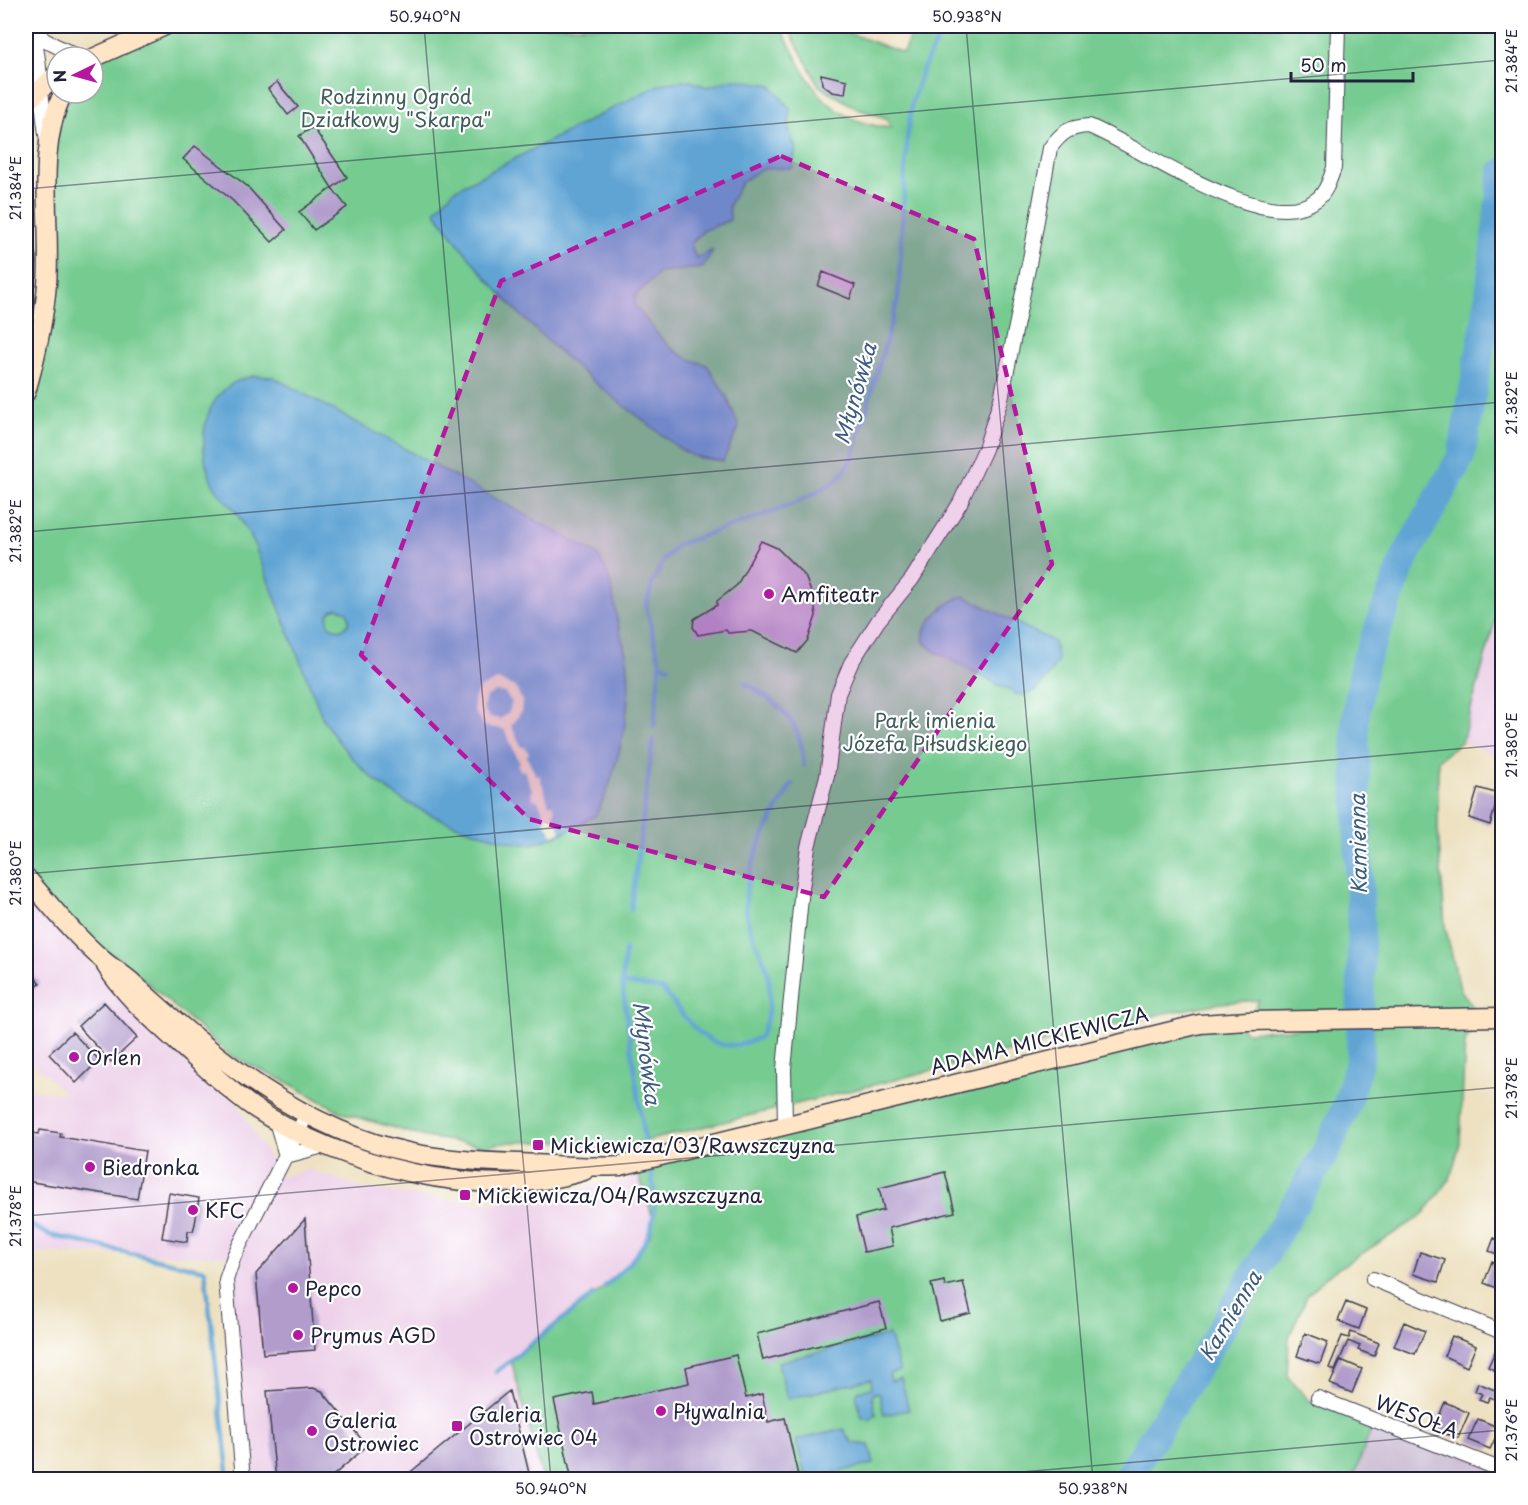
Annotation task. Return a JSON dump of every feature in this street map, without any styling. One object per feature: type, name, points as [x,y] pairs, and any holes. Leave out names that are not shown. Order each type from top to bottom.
[{"type":"street","points":[[31,26],[44,40],[55,45]]},
{"type":"street","points":[[26,103],[33,89],[38,47],[31,26]]},
{"type":"street","points":[[105,53],[164,26]]},
{"type":"street","points":[[785,1125],[784,1069],[802,888],[808,847],[826,776],[838,694],[851,663],[878,621],[912,579],[960,503],[985,449],[1001,399],[1050,148],[1062,133],[1072,127],[1089,126],[1171,170],[1243,201],[1278,210],[1297,208],[1317,200],[1327,187],[1334,168],[1338,26]]},
{"type":"street","points":[[33,89],[47,142]]},
{"type":"street","points":[[26,392],[40,333],[47,284],[47,142],[58,105]]},
{"type":"street","points":[[26,256],[26,263]]},
{"type":"street","name":"ADAMA MICKIEWICZA","points":[[26,877],[104,962],[120,988],[231,1090],[276,1121],[327,1145],[392,1167],[466,1180],[506,1183],[540,1181],[594,1168],[634,1162],[1200,1024],[1263,1020],[1503,1017]]},
{"type":"street","name":"ADAMA MICKIEWICZA","points":[[104,962],[125,976],[192,1038],[225,1063],[307,1114],[354,1135],[411,1152],[464,1160],[594,1168]]},
{"type":"street","points":[[243,1479],[226,1280],[234,1256],[307,1114]]},
{"type":"street","points":[[276,1121],[286,1156]]},
{"type":"street","points":[[286,1156],[327,1145]]},
{"type":"street","points":[[1373,1280],[1503,1332]]},
{"type":"street","name":"WESOŁA","points":[[1318,1398],[1503,1470]]},
{"type":"highlighted area","points":[[781,156],[974,239],[1052,564],[824,897],[529,819],[361,655],[501,281]]},
{"type":"shaded area","points":[[1502,596],[1502,759],[1462,741]]},
{"type":"shaded area","points":[[26,877],[93,951],[85,958],[140,1017],[236,1102],[281,1177],[308,1169],[361,1188],[464,1202],[502,1203],[562,1190],[613,1184],[642,1176],[653,1226],[638,1256],[624,1271],[511,1360],[543,1479],[243,1479],[226,1298],[234,1256],[26,1252],[26,1089],[66,1094],[26,1057]]},
{"type":"shaded area","points":[[1374,1420],[1502,1470],[1502,1479],[1353,1480]]},
{"type":"green space","points":[[165,26],[780,26],[809,80],[833,107],[849,117],[868,124],[891,128],[886,118],[858,109],[819,86],[787,26],[830,26],[903,53],[914,26],[1502,26],[1502,596],[1462,741],[1438,760],[1438,829],[1445,926],[1460,989],[1480,1017],[1465,1042],[1460,1143],[1450,1179],[1423,1215],[1329,1274],[1307,1296],[1289,1337],[1287,1376],[1309,1400],[1374,1420],[1353,1479],[543,1479],[511,1360],[616,1276],[648,1239],[653,1224],[652,1217],[634,1162],[1232,1021],[1247,1032],[1439,1019],[1248,1021],[1259,1000],[1221,1003],[1165,1013],[622,1147],[604,1149],[564,1142],[511,1142],[484,1146],[425,1137],[343,1113],[285,1081],[230,1055],[115,955],[93,951],[26,877],[26,392],[40,333],[47,142],[59,105],[105,105],[105,53]]},
{"type":"water","points":[[734,79],[771,85],[790,109],[789,130],[796,149],[792,168],[761,169],[741,183],[729,205],[730,220],[703,231],[691,244],[696,258],[713,250],[702,268],[660,272],[636,295],[634,305],[673,349],[707,365],[727,397],[739,427],[723,461],[695,456],[679,448],[557,350],[504,298],[435,211],[454,190],[660,84],[688,80],[707,87]]},
{"type":"water","points":[[255,376],[273,377],[597,554],[611,585],[629,677],[626,718],[617,760],[596,815],[536,843],[506,841],[459,826],[412,805],[372,778],[354,761],[323,719],[252,539],[238,515],[215,487],[207,466],[204,432],[208,416],[214,402],[224,390],[238,381]],"holes":[[[338,608],[347,612],[349,618],[347,626],[338,630],[330,626],[328,617],[332,610]]]},
{"type":"water","points":[[964,596],[1054,642],[1058,661],[1041,685],[1030,693],[1016,694],[932,650],[924,642],[926,628],[936,613]]},
{"type":"water","points":[[889,1335],[900,1371],[889,1374],[891,1381],[901,1378],[909,1410],[884,1415],[880,1395],[875,1392],[872,1396],[876,1415],[870,1420],[862,1418],[856,1395],[858,1391],[872,1388],[871,1379],[787,1399],[778,1362]]},
{"type":"water","points":[[843,1429],[852,1443],[869,1445],[874,1464],[806,1479],[796,1440]]},
{"type":"pier","points":[[497,680],[515,687],[522,701],[521,712],[511,726],[522,748],[525,747],[529,754],[526,756],[536,776],[539,775],[549,805],[552,804],[555,811],[553,813],[561,831],[554,835],[544,821],[547,819],[537,799],[534,800],[531,793],[533,791],[524,770],[521,771],[517,764],[520,763],[504,729],[484,726],[474,711],[474,699],[479,689]],"holes":[[[495,691],[505,693],[512,702],[509,713],[500,719],[489,717],[483,708],[486,697]]]},
{"type":"building","points":[[821,74],[847,80],[845,94],[832,92],[822,84]]},
{"type":"building","points":[[277,82],[298,107],[288,115],[268,89]]},
{"type":"building","points":[[313,127],[347,177],[332,188],[299,136]]},
{"type":"building","points":[[195,146],[247,186],[286,230],[272,242],[233,201],[183,159]]},
{"type":"building","points":[[332,188],[347,207],[314,230],[299,212]]},
{"type":"building","points":[[823,272],[855,285],[850,299],[818,286]]},
{"type":"building","name":"Amfiteatr","points":[[761,541],[777,548],[805,576],[814,600],[816,616],[808,640],[797,653],[752,631],[728,633],[726,630],[698,635],[693,627],[694,619],[717,605],[717,601],[737,585]]},
{"type":"building","points":[[1478,788],[1499,794],[1490,825],[1469,818]]},
{"type":"building","points":[[26,968],[40,983],[26,997]]},
{"type":"building","points":[[104,1002],[137,1038],[111,1062],[78,1026]]},
{"type":"building","points":[[72,1032],[99,1060],[76,1083],[49,1054]]},
{"type":"building","name":"Biedronka","points":[[40,1130],[61,1133],[60,1137],[145,1151],[137,1199],[26,1181],[26,1132],[39,1134]]},
{"type":"building","points":[[945,1172],[955,1212],[889,1228],[893,1246],[864,1252],[856,1217],[884,1210],[879,1188]]},
{"type":"building","points":[[169,1193],[199,1198],[195,1224],[193,1231],[188,1231],[187,1242],[162,1238]]},
{"type":"building","name":"Galeria Ostrowiec","points":[[305,1219],[315,1350],[263,1354],[256,1274]]},
{"type":"building","points":[[1494,1238],[1502,1241],[1502,1251],[1499,1250],[1497,1254],[1489,1251]]},
{"type":"building","points":[[1420,1252],[1445,1260],[1438,1282],[1413,1274]]},
{"type":"building","points":[[1492,1261],[1502,1265],[1502,1290],[1484,1283]]},
{"type":"building","points":[[944,1281],[945,1286],[963,1282],[971,1313],[940,1321],[931,1284]]},
{"type":"building","points":[[879,1302],[886,1328],[763,1360],[757,1334]]},
{"type":"building","points":[[1346,1302],[1366,1310],[1359,1329],[1338,1321]]},
{"type":"building","points":[[1404,1322],[1425,1331],[1415,1354],[1394,1346]]},
{"type":"building","points":[[1351,1332],[1379,1343],[1374,1356],[1358,1350],[1360,1346],[1348,1341],[1335,1371],[1329,1368],[1342,1336],[1349,1338]]},
{"type":"building","points":[[1305,1333],[1328,1342],[1320,1364],[1297,1356]]},
{"type":"building","points":[[1452,1336],[1476,1346],[1467,1367],[1444,1356]]},
{"type":"building","points":[[1498,1345],[1502,1347],[1502,1374],[1488,1367]]},
{"type":"building","name":"Pływalnia","points":[[736,1355],[746,1398],[762,1394],[768,1422],[785,1418],[799,1480],[572,1480],[554,1400],[592,1392],[594,1404],[689,1383],[686,1367]]},
{"type":"building","points":[[1341,1360],[1362,1369],[1352,1393],[1330,1384]]},
{"type":"building","points":[[1478,1383],[1502,1393],[1502,1403],[1490,1397],[1487,1402],[1479,1399],[1482,1394],[1475,1391]]},
{"type":"building","name":"Galeria Ostrowiec","points":[[313,1388],[322,1391],[367,1446],[328,1480],[276,1480],[267,1391]]},
{"type":"building","name":"Galeria Ostrowiec","points":[[509,1391],[529,1473],[524,1475],[525,1480],[401,1480]]},
{"type":"building","points":[[1445,1402],[1469,1413],[1458,1438],[1434,1428]]},
{"type":"building","points":[[1478,1419],[1500,1428],[1490,1449],[1468,1440]]},
{"type":"waterway","name":"Młynówka","points":[[654,726],[660,663],[646,606],[653,581],[663,561],[677,545],[783,508],[822,489],[842,474],[853,456],[898,299],[907,139],[912,102],[922,71],[938,38],[938,26]]},
{"type":"waterway","name":"Kamienna","points":[[1126,1480],[1213,1342],[1326,1152],[1346,1106],[1360,1058],[1361,943],[1355,721],[1364,664],[1406,555],[1461,457],[1488,306],[1502,173]]},
{"type":"waterway","points":[[660,663],[669,667]]},
{"type":"waterway","points":[[745,683],[769,699],[787,716],[799,737],[804,766]]},
{"type":"waterway","name":"Młynówka","points":[[631,910],[653,740]]},
{"type":"waterway","points":[[622,983],[662,989],[693,1026],[703,1036],[715,1042],[728,1045],[743,1044],[760,1037],[767,1017],[770,996],[766,966],[748,921],[746,908],[749,875],[760,843],[792,784]]},
{"type":"waterway","name":"Młynówka","points":[[625,950],[622,983],[647,1156]]},
{"type":"waterway","name":"Młynówka","points":[[605,1286],[633,1259],[649,1232],[655,1202],[649,1164]]},
{"type":"waterway","points":[[26,1223],[50,1235],[205,1270],[229,1480]]},
{"type":"waterway","name":"Młynówka","points":[[496,1372],[593,1295]]},
{"type":"place","name":"Amfiteatr","points":[[769,594]]},
{"type":"place","name":"Orlen","points":[[74,1057]]},
{"type":"place","name":"Mickiewicza/03/Rawszczyzna","points":[[538,1145]]},
{"type":"place","name":"Biedronka","points":[[90,1167]]},
{"type":"place","name":"Mickiewicza/04/Rawszczyzna","points":[[465,1195]]},
{"type":"place","name":"KFC","points":[[193,1210]]},
{"type":"place","name":"Pepco","points":[[293,1288]]},
{"type":"place","name":"Prymus AGD","points":[[298,1335]]},
{"type":"place","name":"Pływalnia","points":[[661,1411]]},
{"type":"place","name":"Galeria Ostrowiec 04","points":[[457,1426]]},
{"type":"place","name":"Galeria Ostrowiec","points":[[312,1431]]},
{"type":"park label","name":"Rodzinny Ogród Działkowy \"Skarpa\"","points":[[396,108]]},
{"type":"park label","name":"Park imienia Józefa Piłsudskiego","points":[[935,732]]}]
